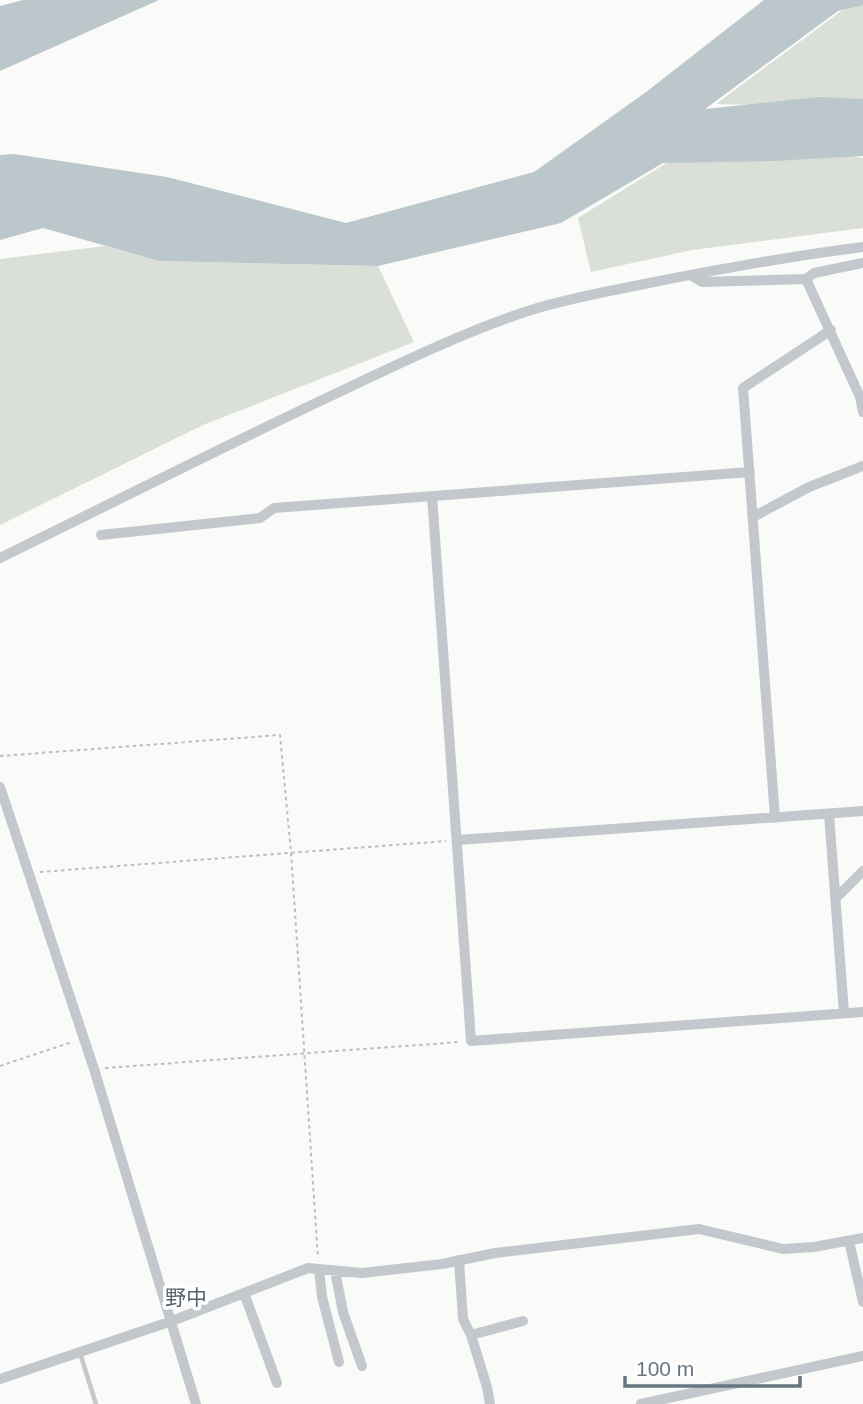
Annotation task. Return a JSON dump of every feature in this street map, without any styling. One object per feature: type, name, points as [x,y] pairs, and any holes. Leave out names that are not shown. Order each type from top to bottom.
[{"type":"street","points":[[0,558],[352,386],[478,330],[533,310],[690,275],[863,247]]},
{"type":"street","points":[[690,275],[702,282],[806,279],[814,273],[863,263]]},
{"type":"street","points":[[806,279],[860,397],[863,412]]},
{"type":"street","points":[[775,818],[743,388],[831,330]]},
{"type":"street","points":[[753,517],[809,487],[863,466]]},
{"type":"street","points":[[101,535],[260,518],[274,508],[750,472]]},
{"type":"street","points":[[432,496],[471,1041],[863,1012]]},
{"type":"street","points":[[0,787],[94,1069],[197,1404]]},
{"type":"street","points":[[458,840],[863,811]]},
{"type":"street","points":[[829,814],[844,1013]]},
{"type":"street","points":[[835,899],[863,871]]},
{"type":"street","points":[[0,1379],[172,1321],[308,1268],[362,1273],[442,1264],[495,1252],[699,1229],[783,1249],[814,1247],[863,1238]]},
{"type":"street","points":[[849,1241],[863,1302]]},
{"type":"street","points":[[459,1261],[463,1319],[471,1335],[490,1404]]},
{"type":"street","points":[[318,1269],[322,1297],[339,1362]]},
{"type":"street","points":[[335,1271],[343,1312],[362,1366]]},
{"type":"street","points":[[244,1293],[277,1383]]},
{"type":"street","points":[[471,1335],[523,1321]]},
{"type":"street","points":[[641,1404],[863,1356]]},
{"type":"lane","points":[[80,1352],[96,1404]]},
{"type":"path","points":[[0,756],[280,735],[291,852],[318,1269]]},
{"type":"path","points":[[28,873],[458,840]]},
{"type":"path","points":[[0,1066],[83,1038]]},
{"type":"path","points":[[94,1069],[471,1041]]},
{"type":"shaded area","points":[[23,0],[159,0],[0,71],[0,6]]},
{"type":"shaded area","points":[[764,0],[863,0],[863,5],[838,11],[705,109],[818,97],[863,99],[863,156],[663,163],[561,223],[378,266],[159,261],[43,228],[0,240],[0,155],[14,154],[167,177],[346,223],[534,172],[646,92]]},
{"type":"shaded area","points":[[856,0],[863,0],[863,103],[812,106],[716,104]]},
{"type":"shaded area","points":[[708,137],[771,142],[863,158],[863,228],[692,250],[591,272],[578,218]]},
{"type":"shaded area","points":[[105,246],[159,261],[378,266],[414,342],[203,425],[0,525],[0,259]]},
{"type":"district","name":"野中","points":[[186,1297]]}]
